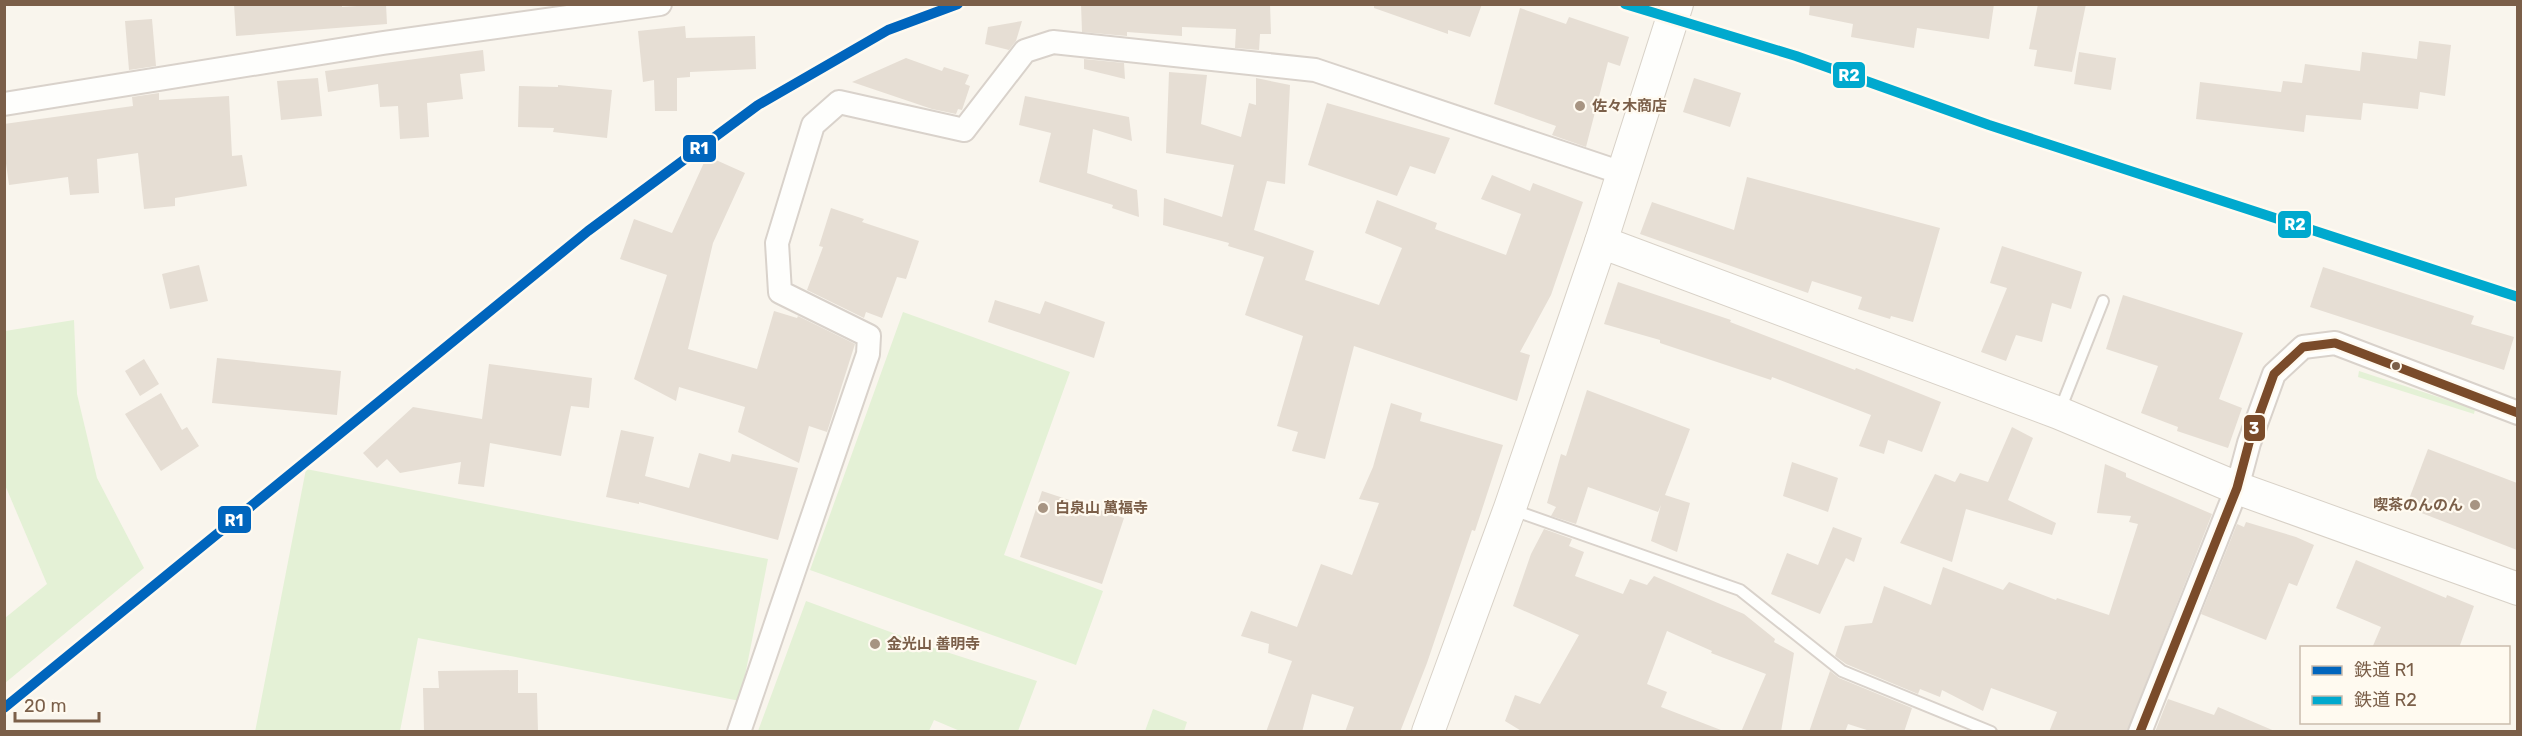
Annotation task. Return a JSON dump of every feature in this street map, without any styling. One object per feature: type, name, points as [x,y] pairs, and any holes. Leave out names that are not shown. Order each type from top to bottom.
[{"type":"street","points":[[4,104],[383,43],[660,4]]},
{"type":"street","points":[[1428,732],[1510,508],[1601,242],[1677,4]]},
{"type":"street","points":[[739,732],[868,354],[869,336],[780,292],[777,243],[813,125],[839,102],[964,130],[1025,51],[1053,42],[1089,45],[1315,70],[1622,173]]},
{"type":"street","points":[[1601,242],[2059,413],[2237,488],[2517,589]]},
{"type":"street","points":[[2140,732],[2237,488],[2249,443],[2274,374],[2303,347],[2336,344],[2517,413]]},
{"type":"lane","points":[[2059,413],[2103,301]]},
{"type":"lane","points":[[1510,508],[1740,590],[1842,671],[1991,732]]},
{"type":"green space","points":[[903,312],[1070,372],[1004,555],[1103,591],[1076,665],[810,570]]},
{"type":"green space","points":[[74,320],[77,394],[97,478],[144,568],[5,683],[5,618],[47,584],[5,485],[5,331]]},
{"type":"green space","points":[[2359,371],[2475,409],[2474,414],[2358,377]]},
{"type":"green space","points":[[306,469],[768,559],[740,701],[418,638],[400,731],[255,732]]},
{"type":"green space","name":"金光山 善明寺","points":[[806,601],[934,648],[1037,681],[1018,731],[960,731],[934,720],[929,731],[758,731]]},
{"type":"green space","points":[[1153,709],[1187,722],[1184,731],[1145,731]]},
{"type":"building","points":[[234,4],[342,4],[342,7],[386,4],[387,24],[236,36]]},
{"type":"building","points":[[1081,4],[1270,4],[1271,34],[1260,34],[1259,50],[1235,48],[1236,29],[1182,27],[1182,36],[1127,32],[1127,36],[1082,32]]},
{"type":"building","points":[[1374,4],[1482,4],[1470,37],[1448,30],[1448,34],[1374,8]]},
{"type":"building","points":[[1810,4],[1994,4],[1989,39],[1917,28],[1914,48],[1851,37],[1853,24],[1809,15]]},
{"type":"building","points":[[2038,4],[2086,4],[2072,72],[2034,66],[2037,50],[2029,49]]},
{"type":"building","points":[[1520,8],[1566,24],[1569,17],[1629,37],[1620,66],[1608,62],[1586,147],[1552,135],[1556,126],[1494,104]]},
{"type":"building","points":[[152,19],[156,66],[129,70],[125,21]]},
{"type":"building","points":[[1022,21],[1016,41],[1009,50],[985,44],[988,27]]},
{"type":"building","points":[[685,26],[686,38],[755,36],[756,69],[690,72],[690,77],[677,78],[677,111],[655,111],[654,80],[643,82],[638,31]]},
{"type":"building","points":[[2419,41],[2451,45],[2445,96],[2420,92],[2418,109],[2363,103],[2361,120],[2306,115],[2304,132],[2196,119],[2200,82],[2281,92],[2283,81],[2302,83],[2305,64],[2360,71],[2362,52],[2417,59]]},
{"type":"building","points":[[483,50],[485,71],[460,74],[463,99],[427,103],[429,137],[400,139],[398,106],[380,107],[378,84],[328,92],[325,71]]},
{"type":"building","points":[[2079,52],[2116,58],[2111,90],[2074,84]]},
{"type":"building","points":[[906,58],[942,71],[944,67],[969,75],[965,84],[970,86],[962,110],[958,109],[956,114],[932,109],[852,82]]},
{"type":"building","points":[[1084,59],[1124,63],[1125,79],[1084,69]]},
{"type":"building","points":[[1169,72],[1207,75],[1201,124],[1241,137],[1249,103],[1256,105],[1256,78],[1290,85],[1285,184],[1267,181],[1254,230],[1314,251],[1305,280],[1379,305],[1402,248],[1365,233],[1377,200],[1437,223],[1435,229],[1506,255],[1521,214],[1481,199],[1492,175],[1530,191],[1533,183],[1583,202],[1551,295],[1520,352],[1530,355],[1517,401],[1354,346],[1325,459],[1292,451],[1298,432],[1277,426],[1303,336],[1245,315],[1264,257],[1228,246],[1229,243],[1163,225],[1164,198],[1222,217],[1234,165],[1166,153]]},
{"type":"building","points":[[318,78],[322,116],[281,120],[277,81]]},
{"type":"building","points":[[1694,78],[1741,93],[1730,127],[1683,112]]},
{"type":"building","points":[[558,85],[612,90],[607,138],[553,132],[554,128],[518,127],[519,86],[558,87]]},
{"type":"building","points":[[159,93],[159,100],[229,96],[232,156],[242,155],[247,186],[175,198],[175,206],[144,209],[138,153],[97,159],[99,193],[70,195],[68,177],[9,185],[4,149],[4,124],[133,106],[132,97]]},
{"type":"building","points":[[1025,96],[1129,117],[1132,141],[1093,129],[1087,173],[1137,190],[1139,217],[1112,208],[1113,205],[1039,182],[1051,133],[1019,125]]},
{"type":"building","points":[[1327,103],[1450,138],[1435,174],[1410,166],[1397,196],[1308,165]]},
{"type":"building","points":[[707,156],[745,173],[713,243],[688,349],[757,369],[774,311],[797,318],[798,316],[855,344],[827,432],[809,426],[799,463],[738,432],[745,407],[679,387],[676,401],[634,379],[667,275],[620,259],[634,219],[672,233]]},
{"type":"building","points":[[1747,177],[1940,228],[1913,322],[1891,316],[1890,319],[1858,309],[1862,297],[1812,281],[1808,293],[1640,234],[1652,202],[1734,230]]},
{"type":"building","points":[[831,208],[864,219],[862,222],[919,241],[906,279],[897,277],[882,318],[866,312],[864,318],[807,290],[823,247],[819,246]]},
{"type":"building","points":[[2002,246],[2082,272],[2071,309],[2052,303],[2042,342],[2016,335],[2006,361],[1981,352],[2007,288],[1990,283]]},
{"type":"building","points":[[199,265],[208,301],[170,309],[162,274]]},
{"type":"building","points":[[2323,267],[2474,316],[2471,324],[2514,337],[2504,370],[2310,307]]},
{"type":"building","points":[[1618,282],[1731,320],[1730,322],[1941,402],[1922,452],[1888,440],[1884,454],[1859,446],[1871,415],[1772,377],[1771,380],[1660,343],[1660,340],[1604,324]]},
{"type":"building","points":[[2123,295],[2243,333],[2219,399],[2242,408],[2228,448],[2177,431],[2178,427],[2141,413],[2158,366],[2106,349]]},
{"type":"building","points":[[995,300],[1040,314],[1045,301],[1105,322],[1094,358],[988,322]]},
{"type":"building","points":[[217,358],[341,371],[337,415],[212,403]]},
{"type":"building","points":[[144,359],[159,384],[140,396],[125,371]]},
{"type":"building","points":[[489,364],[592,378],[589,408],[571,406],[561,456],[490,443],[484,487],[458,484],[461,462],[400,473],[387,459],[377,468],[363,453],[413,407],[482,419]]},
{"type":"building","points":[[1587,390],[1690,429],[1665,495],[1690,503],[1677,552],[1651,541],[1661,505],[1658,512],[1588,487],[1576,524],[1551,516],[1556,507],[1547,503],[1561,454],[1566,456]]},
{"type":"building","points":[[161,393],[182,430],[187,427],[199,446],[161,471],[125,414]]},
{"type":"building","points":[[1391,403],[1422,413],[1420,421],[1503,445],[1475,531],[1472,530],[1427,663],[1400,732],[1345,732],[1354,707],[1312,694],[1302,732],[1266,732],[1292,661],[1268,653],[1269,644],[1241,636],[1251,611],[1297,627],[1321,564],[1352,575],[1379,503],[1359,499],[1373,467]]},
{"type":"building","points":[[2012,427],[2033,438],[2008,500],[2056,523],[2052,535],[1966,509],[1952,562],[1900,543],[1935,474],[1955,482],[1960,473],[1988,482]]},
{"type":"building","points":[[621,430],[654,437],[645,476],[689,488],[699,453],[730,462],[732,454],[798,468],[778,540],[639,502],[639,504],[606,497]]},
{"type":"building","points":[[2428,449],[2517,483],[2517,550],[2406,507]]},
{"type":"building","points":[[1792,462],[1838,478],[1828,512],[1783,496]]},
{"type":"building","points":[[2105,464],[2126,473],[2126,477],[2212,514],[2127,732],[2049,732],[2057,712],[1991,688],[1983,711],[1942,690],[1940,697],[1920,689],[1918,694],[1846,664],[1835,656],[1845,626],[1872,623],[1884,586],[1931,605],[1943,567],[2003,590],[2009,582],[2056,600],[2057,598],[2109,615],[2138,524],[2129,522],[2131,516],[2097,513]]},
{"type":"building","points":[[1042,491],[1124,518],[1102,584],[1020,557]]},
{"type":"building","points":[[2246,522],[2296,537],[2314,545],[2297,586],[2289,583],[2266,640],[2201,614],[2237,524],[2244,527]]},
{"type":"building","points":[[1833,527],[1862,538],[1854,562],[1846,558],[1820,614],[1771,594],[1787,553],[1818,565]]},
{"type":"building","points":[[1544,529],[1572,539],[1569,546],[1584,552],[1575,576],[1623,594],[1630,579],[1647,585],[1654,576],[1744,614],[1775,639],[1774,642],[1794,653],[1781,732],[1741,732],[1766,674],[1711,653],[1712,651],[1667,631],[1647,684],[1667,692],[1661,707],[1721,730],[1721,732],[1523,732],[1505,721],[1515,695],[1540,704],[1579,635],[1513,606],[1531,554]]},
{"type":"building","points":[[2356,560],[2446,598],[2447,595],[2474,606],[2460,646],[2373,646],[2381,627],[2336,608]]},
{"type":"building","points":[[518,670],[518,693],[537,693],[538,732],[424,732],[423,688],[439,688],[438,671]]},
{"type":"building","points":[[1830,671],[1839,678],[1912,708],[1904,732],[1873,732],[1848,724],[1845,732],[1809,732]]},
{"type":"building","points":[[2168,699],[2214,715],[2218,707],[2277,732],[2155,732]]},
{"type":"rail line","name":"R1","points":[[4,708],[588,231],[758,105],[888,30],[958,4]]},
{"type":"rail line","name":"R2","points":[[1625,4],[1796,56],[1989,125],[2518,297]]},
{"type":"transit line","name":"3","points":[[2140,732],[2237,488],[2249,443],[2274,374],[2303,347],[2335,343],[2518,413]]},
{"type":"place","name":"佐々木商店","points":[[1580,106]]},
{"type":"place","name":"喫茶のんのん","points":[[2475,505]]},
{"type":"place","name":"白泉山 萬福寺","points":[[1043,508]]},
{"type":"place","name":"金光山 善明寺","points":[[875,644]]}]
